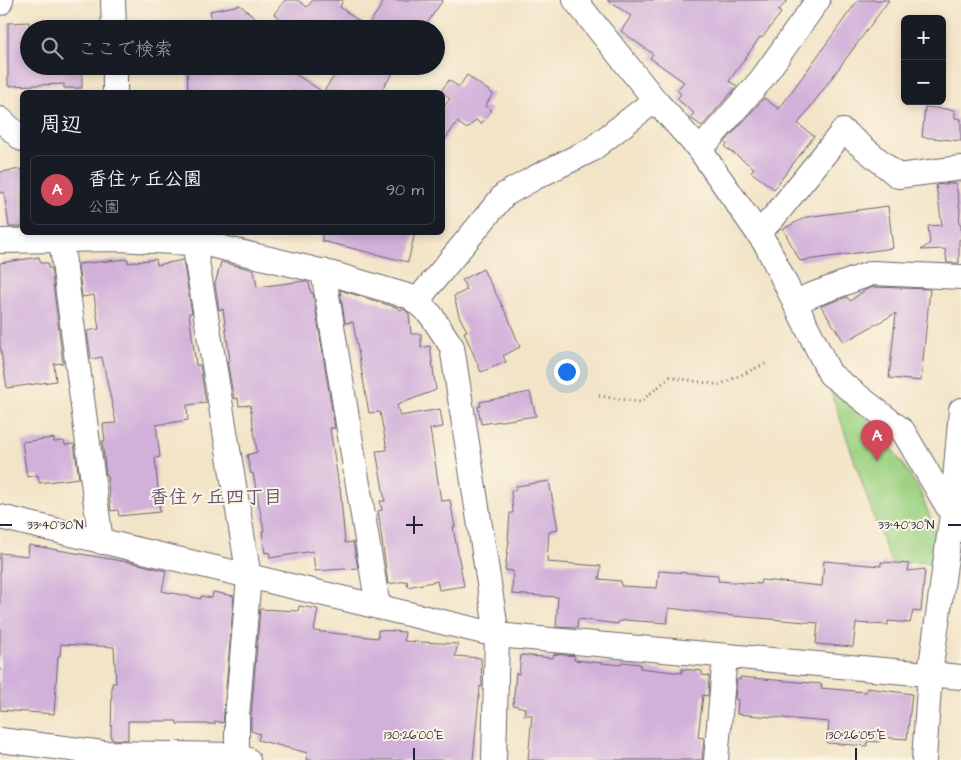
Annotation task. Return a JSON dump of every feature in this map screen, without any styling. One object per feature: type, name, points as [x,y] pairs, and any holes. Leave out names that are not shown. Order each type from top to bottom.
[{"type":"street","points":[[113,0],[114,20]]},
{"type":"street","points":[[576,0],[655,100],[700,150],[767,246],[830,374],[903,431],[952,514]]},
{"type":"street","points":[[700,150],[760,80],[818,0]]},
{"type":"street","points":[[115,75],[116,90]]},
{"type":"street","points":[[416,302],[504,195],[591,150],[655,100]]},
{"type":"street","points":[[0,119],[20,137]]},
{"type":"street","points":[[758,233],[773,218],[843,131],[898,176],[961,168]]},
{"type":"street","points":[[0,241],[119,236],[206,244],[322,271],[411,297],[431,315],[452,347],[497,635],[494,760]]},
{"type":"street","points":[[61,237],[101,542]]},
{"type":"street","points":[[0,740],[103,753],[240,758],[237,716],[249,576],[194,243]]},
{"type":"street","points":[[322,271],[378,607]]},
{"type":"street","points":[[795,304],[809,296],[872,273],[961,277]]},
{"type":"street","points":[[924,760],[930,673],[952,514],[961,410]]},
{"type":"street","points":[[0,518],[497,635],[961,677]]},
{"type":"street","points":[[716,760],[725,656]]},
{"type":"path","points":[[599,396],[640,402],[670,377],[719,385],[767,363]]},
{"type":"green space","points":[[827,380],[881,432],[919,489],[936,532],[934,563],[891,562]]},
{"type":"building","points":[[285,0],[298,0],[307,7],[313,0],[343,0],[340,7],[358,20],[282,20],[274,14]]},
{"type":"building","points":[[385,0],[443,0],[429,20],[372,20]]},
{"type":"building","points":[[607,0],[788,0],[778,11],[781,13],[762,38],[760,37],[729,81],[737,86],[702,126],[690,118],[694,113],[677,99],[681,94],[677,90],[684,82],[650,58],[653,54],[621,31],[631,16]]},
{"type":"building","points":[[858,0],[889,0],[798,124],[814,136],[774,189],[751,172],[754,168],[725,147],[727,144],[725,142],[764,98],[779,109]]},
{"type":"building","points":[[240,5],[258,20],[212,20],[210,11]]},
{"type":"building","points":[[20,22],[20,75],[82,75],[82,88],[64,88],[64,84],[8,86],[8,23]]},
{"type":"building","points":[[187,75],[297,75],[320,90],[188,90]]},
{"type":"building","points":[[335,75],[392,75],[381,90],[324,90]]},
{"type":"building","points":[[467,75],[493,94],[485,106],[492,110],[481,124],[476,120],[467,129],[457,122],[445,140],[445,105],[450,99],[445,95],[445,90],[442,90],[449,80],[459,87]]},
{"type":"building","points":[[925,107],[955,110],[955,118],[961,119],[961,141],[922,137]]},
{"type":"building","points":[[20,169],[20,227],[9,227],[4,192],[0,193],[0,172]]},
{"type":"building","points":[[956,183],[960,211],[959,224],[961,224],[959,263],[947,263],[945,249],[921,250],[930,243],[928,226],[942,225],[936,185]]},
{"type":"building","points":[[888,206],[893,248],[800,261],[783,229],[806,217]]},
{"type":"building","points":[[322,235],[414,235],[408,262],[322,241]]},
{"type":"building","points":[[39,257],[41,263],[48,263],[48,268],[51,268],[63,363],[54,364],[56,381],[7,388],[0,346],[0,263]]},
{"type":"building","points":[[128,259],[128,263],[156,259],[157,265],[183,260],[192,313],[189,313],[196,365],[200,365],[206,403],[187,405],[188,420],[156,425],[160,457],[155,458],[160,512],[119,516],[118,510],[111,511],[102,441],[105,441],[103,424],[116,423],[102,357],[91,359],[87,331],[99,329],[94,295],[82,297],[78,264]]},
{"type":"building","points":[[221,262],[254,270],[257,287],[304,281],[309,283],[311,293],[313,293],[335,428],[330,428],[340,487],[345,543],[353,542],[358,568],[315,571],[313,551],[270,558],[269,552],[265,553],[262,531],[264,531],[253,473],[251,474],[247,455],[257,452],[250,405],[239,406],[238,398],[234,399],[227,361],[230,361],[223,309],[219,310],[215,284]]},
{"type":"building","points":[[483,269],[508,317],[520,347],[503,356],[506,362],[481,372],[464,332],[467,331],[459,316],[454,296],[467,290],[462,280]]},
{"type":"building","points":[[874,287],[930,289],[921,381],[889,378],[896,313],[844,342],[821,306],[847,297],[850,301],[865,290]]},
{"type":"building","points":[[340,290],[398,308],[398,310],[404,309],[409,314],[411,334],[421,334],[421,348],[430,346],[436,390],[397,405],[400,416],[440,409],[443,427],[430,429],[441,501],[450,500],[464,586],[439,590],[437,581],[408,587],[407,581],[388,584],[378,511],[382,510],[380,501],[385,501],[376,451],[387,450],[380,412],[369,413],[353,322],[345,323]]},
{"type":"building","points":[[530,392],[536,416],[481,424],[478,406],[481,406],[480,402]]},
{"type":"building","points":[[54,438],[54,442],[64,441],[65,445],[74,444],[79,478],[39,483],[38,475],[27,477],[22,442]]},
{"type":"building","points":[[549,481],[558,529],[549,532],[547,562],[601,566],[599,579],[621,581],[621,586],[657,588],[659,571],[718,575],[718,581],[760,584],[761,580],[822,586],[824,561],[881,566],[881,562],[909,564],[908,571],[925,569],[921,612],[913,611],[910,623],[888,621],[888,625],[856,623],[853,647],[816,644],[818,623],[722,615],[669,608],[667,623],[624,620],[619,621],[618,624],[578,619],[577,628],[556,627],[558,597],[512,594],[513,571],[505,570],[510,513],[513,513],[511,491],[516,490],[516,486]]},
{"type":"building","points":[[29,545],[139,564],[166,571],[162,591],[201,599],[201,596],[212,598],[213,592],[234,596],[223,723],[215,721],[215,724],[177,724],[177,721],[128,721],[128,740],[111,739],[112,683],[116,683],[114,647],[61,644],[60,656],[58,656],[54,714],[0,710],[0,553],[28,556]]},
{"type":"building","points":[[299,606],[318,609],[314,631],[378,638],[378,630],[405,632],[404,641],[458,644],[455,656],[481,658],[482,687],[480,686],[473,760],[306,760],[308,753],[258,740],[260,734],[251,731],[251,717],[260,609],[298,611]]},
{"type":"building","points":[[554,654],[575,656],[574,660],[621,665],[622,662],[640,664],[640,668],[682,673],[682,669],[702,671],[702,675],[709,676],[708,696],[703,695],[698,737],[704,738],[702,760],[528,760],[532,715],[524,715],[525,708],[513,705],[516,673],[519,674],[521,655],[553,658]]},
{"type":"building","points":[[740,677],[822,684],[821,688],[866,692],[867,688],[912,694],[907,739],[879,737],[879,742],[867,741],[867,746],[827,743],[829,722],[737,714],[738,700],[735,699],[737,679],[740,680]]},
{"type":"place","name":"香住ヶ丘公園","points":[[877,461]]},
{"type":"district","name":"香住ヶ丘四丁目","points":[[216,497]]}]
